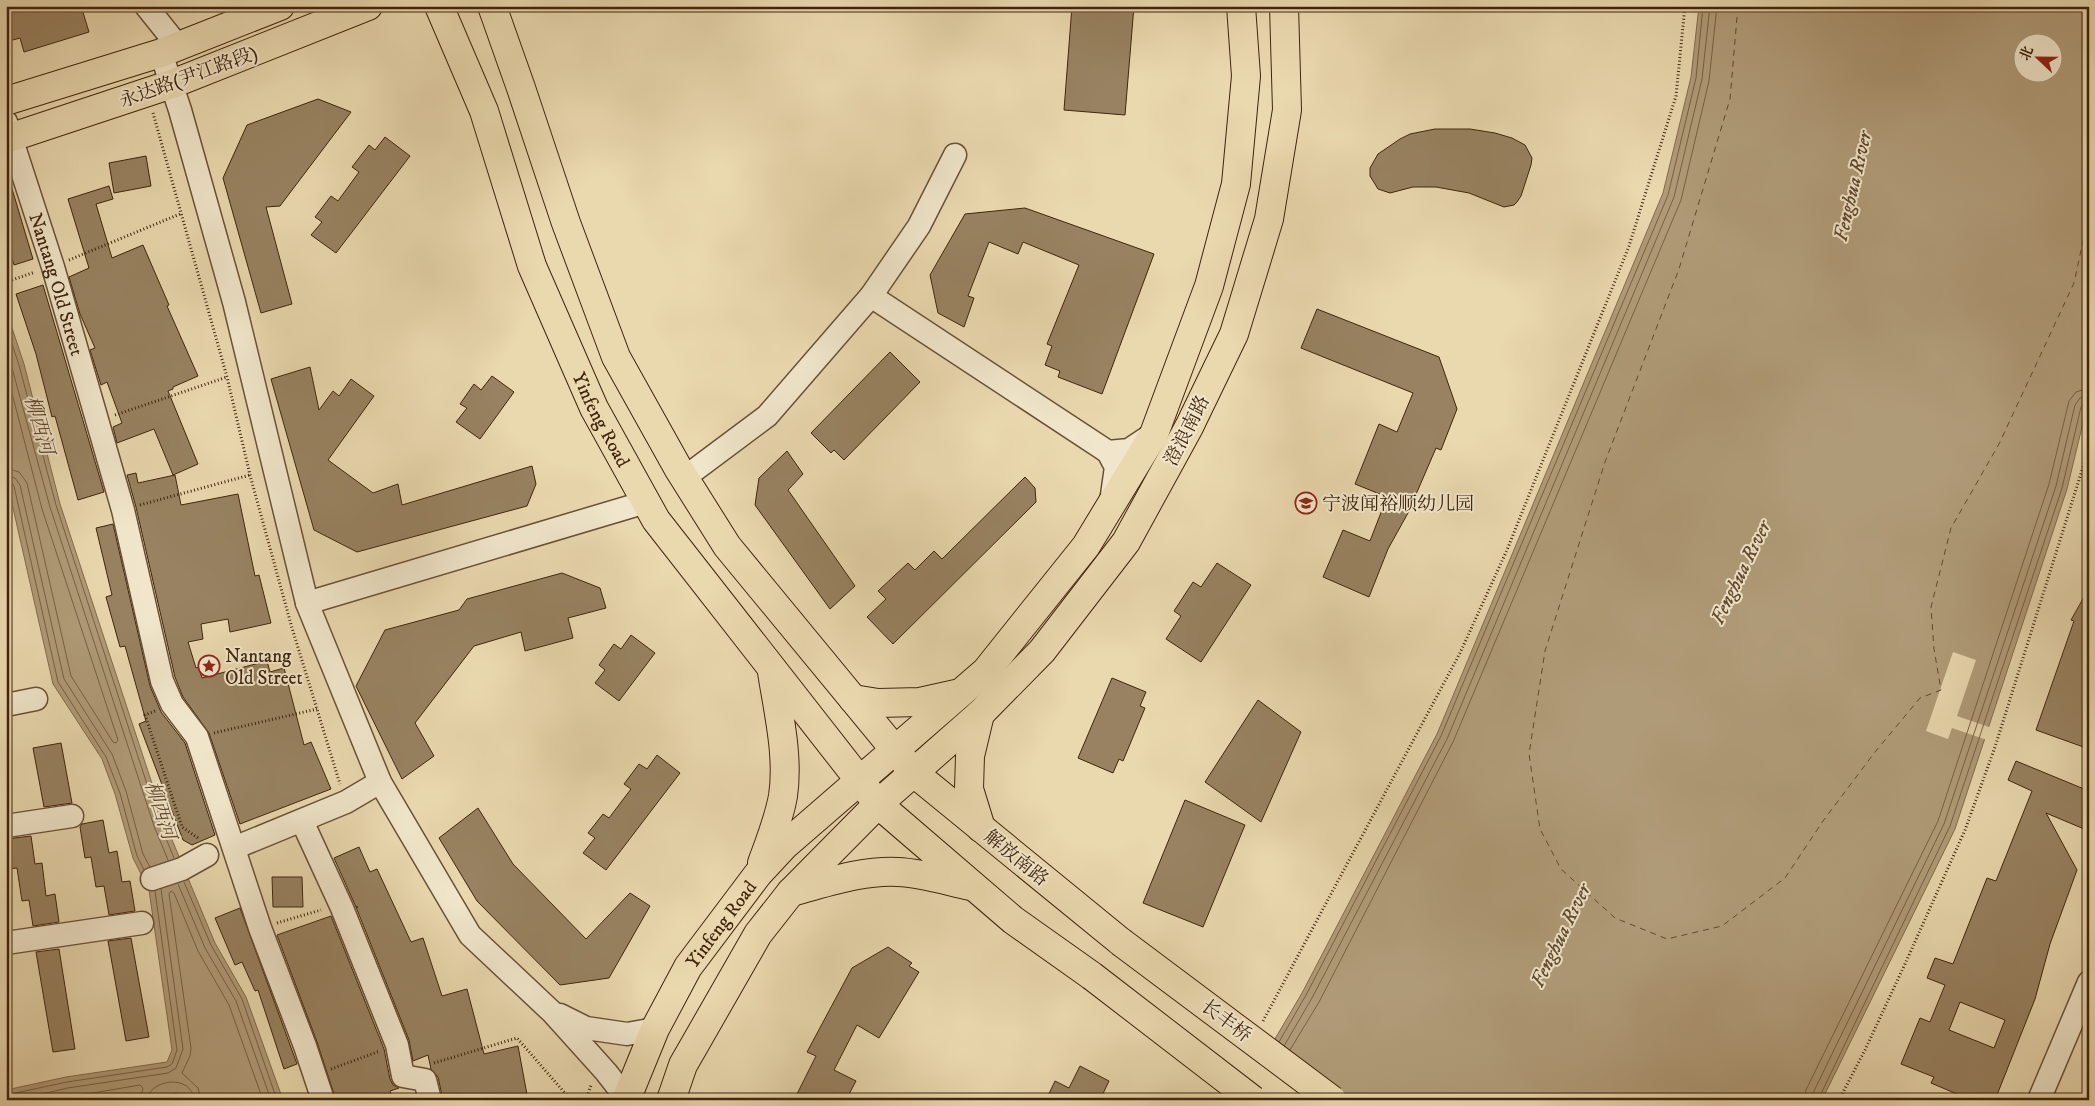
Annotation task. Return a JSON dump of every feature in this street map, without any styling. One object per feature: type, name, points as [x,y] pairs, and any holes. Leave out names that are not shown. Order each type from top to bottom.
[{"type":"main road","name":"永达路(尹江路段)","points":[[6,101],[170,49],[280,6]]},
{"type":"main road","name":"永达路(尹江路段)","points":[[8,133],[176,97],[368,6]]},
{"type":"main road","name":"Yinfeng Road","points":[[439,6],[484,111],[532,266],[594,408],[656,520],[878,804]]},
{"type":"main road","name":"Yinfeng Road","points":[[492,6],[566,223],[616,357],[684,478],[727,546],[914,773],[878,804],[791,892],[753,942],[683,1065],[671,1100]]},
{"type":"main road","name":"澄浪南路","points":[[894,749],[986,671],[1086,546],[1154,434],[1209,286],[1236,184],[1246,76],[1240,6]]},
{"type":"main road","name":"澄浪南路","points":[[914,773],[980,714],[1042,652],[1126,542],[1189,427],[1234,334],[1269,219],[1287,110],[1284,6]]},
{"type":"main road","points":[[758,874],[777,823],[783,794],[783,737],[771,668]]},
{"type":"main road","points":[[853,699],[878,703],[920,702],[960,693]]},
{"type":"main road","points":[[980,714],[970,756],[969,789],[982,828]]},
{"type":"main road","name":"Yinfeng Road","points":[[627,1100],[655,1029],[688,967],[758,874],[784,846],[894,749]]},
{"type":"main road","name":"解放南路","points":[[914,773],[1121,942]]},
{"type":"main road","points":[[878,804],[1013,920],[1092,976],[1253,1100]]},
{"type":"main road","points":[[791,892],[855,876],[897,872],[920,874],[974,887]]},
{"type":"main road","name":"长丰桥","points":[[1121,942],[1332,1100]]},
{"type":"street","points":[[146,6],[170,49],[176,97],[234,302],[307,603],[380,782],[470,934],[552,1012],[606,1072],[627,1100]]},
{"type":"street","name":"Nantang Old Street","points":[[8,133],[53,267],[98,421],[123,510],[162,681],[172,704],[197,737],[260,928],[316,1075],[323,1100]]},
{"type":"street","points":[[684,478],[767,416],[871,296],[919,226],[955,155]]},
{"type":"street","points":[[871,296],[1108,452],[1116,467],[1111,504]]},
{"type":"street","points":[[1108,452],[1129,450],[1154,434]]},
{"type":"street","points":[[307,603],[646,502]]},
{"type":"street","points":[[6,705],[36,699]]},
{"type":"street","points":[[234,848],[346,802],[380,782]]},
{"type":"street","points":[[6,826],[72,816]]},
{"type":"street","points":[[302,821],[340,905],[397,1045],[404,1076],[425,1080],[430,1100]]},
{"type":"street","points":[[152,879],[182,869],[203,847]]},
{"type":"street","points":[[6,943],[142,923]]},
{"type":"street","points":[[2039,1100],[2089,982]]},
{"type":"street","points":[[552,1012],[586,1028],[627,1034],[655,1029]]},
{"type":"path","points":[[1260,1028],[1460,653],[1507,550],[1629,246],[1676,96],[1686,6]]},
{"type":"path","points":[[176,97],[152,113],[226,377],[250,475],[292,628],[346,802]]},
{"type":"path","points":[[12,280],[53,267],[180,214]]},
{"type":"path","points":[[98,421],[226,377]]},
{"type":"path","points":[[1838,1100],[1865,1050],[1965,830],[1995,747],[2089,448]]},
{"type":"path","points":[[123,510],[250,475]]},
{"type":"path","points":[[172,704],[145,715],[182,827],[203,847]]},
{"type":"path","points":[[197,737],[317,709]]},
{"type":"path","points":[[260,928],[340,905]]},
{"type":"path","points":[[404,1076],[446,1058],[517,1038],[571,1100]]},
{"type":"path","points":[[316,1075],[397,1045]]},
{"type":"water","name":"Fenghua Rıver","points":[[1699,6],[2089,6],[2089,398],[2067,489],[1955,829],[1822,1100],[1239,1100],[1302,993],[1437,734],[1663,193],[1691,77]]},
{"type":"water","points":[[6,310],[24,364],[60,504],[165,823],[215,943],[246,997],[283,1100],[184,1100],[177,1093],[151,1100],[6,1100],[6,1090],[66,1077],[167,1062],[172,1050],[149,890],[133,858],[115,794],[102,759],[53,684],[6,477]]},
{"type":"pier","points":[[1953,652],[1976,660],[1957,716],[1992,728],[1987,740],[1952,728],[1948,739],[1926,731]]},
{"type":"pier","points":[[1271,1040],[1349,1100],[1237,1100]]},
{"type":"building","points":[[6,6],[81,6],[89,32],[24,52],[20,38],[6,42]]},
{"type":"building","points":[[1072,6],[1134,6],[1125,115],[1064,110]]},
{"type":"building","points":[[318,99],[351,112],[280,206],[266,207],[292,304],[261,313],[223,178],[247,125]]},
{"type":"building","points":[[1435,129],[1470,129],[1495,133],[1512,138],[1525,145],[1532,158],[1521,196],[1517,202],[1514,205],[1504,207],[1469,193],[1436,187],[1413,187],[1390,193],[1378,189],[1370,176],[1370,168],[1378,154],[1410,134]]},
{"type":"building","points":[[385,137],[410,156],[336,253],[311,235],[322,222],[315,217],[331,196],[338,201],[359,172],[352,167],[369,145],[375,150]]},
{"type":"building","points":[[146,156],[151,186],[114,193],[109,163]]},
{"type":"building","points":[[10,182],[33,259],[14,265],[6,238],[6,183]]},
{"type":"building","points":[[109,186],[113,199],[96,204],[112,258],[143,245],[198,376],[168,391],[198,464],[173,475],[154,429],[117,443],[113,427],[122,423],[107,382],[101,385],[90,350],[95,348],[80,314],[69,277],[89,268],[68,199]]},
{"type":"building","points":[[1025,208],[1154,254],[1102,394],[1058,377],[1060,371],[1045,365],[1052,346],[1047,344],[1079,265],[1023,242],[1018,254],[989,242],[968,296],[974,298],[964,327],[938,313],[930,275],[965,214]]},
{"type":"building","points":[[43,285],[104,492],[78,500],[55,416],[52,417],[36,354],[16,294]]},
{"type":"building","points":[[1317,309],[1439,357],[1457,409],[1441,450],[1436,448],[1408,513],[1388,549],[1369,597],[1323,577],[1343,530],[1370,541],[1387,497],[1355,484],[1379,424],[1397,432],[1413,393],[1301,348]]},
{"type":"building","points":[[890,352],[920,382],[844,460],[834,450],[831,453],[811,433]]},
{"type":"building","points":[[310,367],[319,410],[333,391],[339,396],[351,379],[374,396],[328,460],[373,493],[398,484],[402,505],[532,466],[536,484],[527,506],[357,552],[314,530],[271,379]]},
{"type":"building","points":[[492,376],[514,392],[480,439],[456,422],[467,408],[460,404],[474,384],[481,390]]},
{"type":"building","points":[[787,451],[803,474],[788,490],[855,586],[830,609],[755,505],[759,478]]},
{"type":"building","points":[[136,473],[138,483],[175,475],[181,505],[238,494],[255,576],[259,575],[271,623],[230,632],[228,619],[201,624],[203,639],[188,642],[196,668],[199,667],[202,678],[267,661],[270,672],[284,668],[304,745],[311,742],[331,789],[240,824],[209,733],[183,697],[175,677],[127,475]]},
{"type":"building","points":[[1025,477],[1035,488],[1036,502],[893,644],[867,617],[886,599],[878,591],[908,563],[915,570],[934,551],[942,559]]},
{"type":"building","points":[[113,524],[150,686],[161,712],[185,743],[215,835],[192,845],[183,840],[139,724],[146,721],[125,646],[120,647],[106,597],[112,595],[96,528]]},
{"type":"building","points":[[1217,563],[1251,585],[1201,662],[1166,639],[1181,616],[1174,611],[1193,582],[1201,587]]},
{"type":"building","points":[[562,573],[600,588],[606,608],[568,618],[573,638],[525,651],[521,632],[474,646],[415,723],[434,756],[402,779],[356,686],[385,630],[459,610],[467,599]]},
{"type":"building","points":[[2089,588],[2089,749],[2036,730],[2074,621],[2071,620]]},
{"type":"building","points":[[631,635],[655,653],[619,701],[595,683],[605,670],[599,665],[614,644],[621,649]]},
{"type":"building","points":[[1112,678],[1146,692],[1140,706],[1145,708],[1123,761],[1119,759],[1113,773],[1078,758]]},
{"type":"building","points":[[1258,700],[1301,732],[1261,822],[1205,782]]},
{"type":"building","points":[[61,743],[72,803],[44,807],[33,748]]},
{"type":"building","points":[[657,755],[680,773],[606,870],[583,853],[595,838],[588,833],[603,814],[609,818],[631,789],[624,784],[639,764],[647,769]]},
{"type":"building","points":[[2016,761],[2089,791],[2089,831],[2046,813],[2077,870],[2050,944],[2035,999],[1995,1100],[1971,1100],[1931,1083],[1934,1077],[1901,1064],[1920,1018],[1930,1022],[1945,985],[1927,978],[1935,958],[1953,964],[1987,878],[1996,881],[2032,791],[2008,780]],"holes":[[[1960,1002],[2005,1020],[1994,1048],[1949,1030]]]},
{"type":"building","points":[[1185,800],[1245,825],[1203,927],[1143,903]]},
{"type":"building","points":[[478,808],[513,864],[586,939],[630,893],[650,906],[609,978],[560,985],[477,901],[439,838]]},
{"type":"building","points":[[103,820],[109,853],[117,851],[122,882],[130,881],[135,911],[109,915],[104,886],[96,887],[91,857],[85,858],[80,827],[82,824]]},
{"type":"building","points":[[31,836],[35,864],[42,863],[46,896],[55,894],[59,922],[33,926],[29,900],[22,901],[17,868],[8,869],[6,839]]},
{"type":"building","points":[[359,847],[370,872],[377,869],[411,942],[423,938],[442,996],[467,989],[484,1054],[518,1046],[528,1100],[443,1100],[438,1077],[431,1069],[428,1055],[413,1061],[409,1040],[356,907],[334,858]]},
{"type":"building","points":[[272,877],[302,877],[303,907],[273,907]]},
{"type":"building","points":[[240,908],[297,1064],[284,1069],[258,990],[255,991],[242,962],[235,965],[215,918]]},
{"type":"building","points":[[331,916],[384,1049],[390,1079],[393,1085],[399,1088],[390,1091],[393,1100],[336,1100],[317,1042],[277,935]]},
{"type":"building","points":[[131,938],[149,1037],[126,1041],[108,941]]},
{"type":"building","points":[[888,947],[912,963],[909,966],[919,972],[879,1038],[857,1025],[834,1070],[856,1081],[846,1100],[794,1100],[816,1056],[807,1052],[852,968]]},
{"type":"building","points":[[59,949],[75,1049],[53,1052],[36,952]]},
{"type":"building","points":[[1080,1066],[1109,1081],[1100,1100],[1046,1100],[1055,1081],[1069,1088]]},
{"type":"ferry route","points":[[1738,6],[1730,99],[1679,269],[1605,462],[1545,651],[1529,754],[1540,829],[1561,869],[1615,918],[1667,939],[1722,926],[1785,878],[1823,821],[1875,752],[1920,698],[1941,690],[1934,649],[1931,607],[1951,528],[1999,444],[2074,283],[2089,213]]},
{"type":"place","name":"宁波闻裕顺幼儿园","points":[[1306,503]]},
{"type":"place","name":"Nantang Old Street","points":[[209,666]]},
{"type":"water label","name":"柳西河","points":[[40,425]]},
{"type":"water label","name":"柳西河","points":[[161,810]]}]
